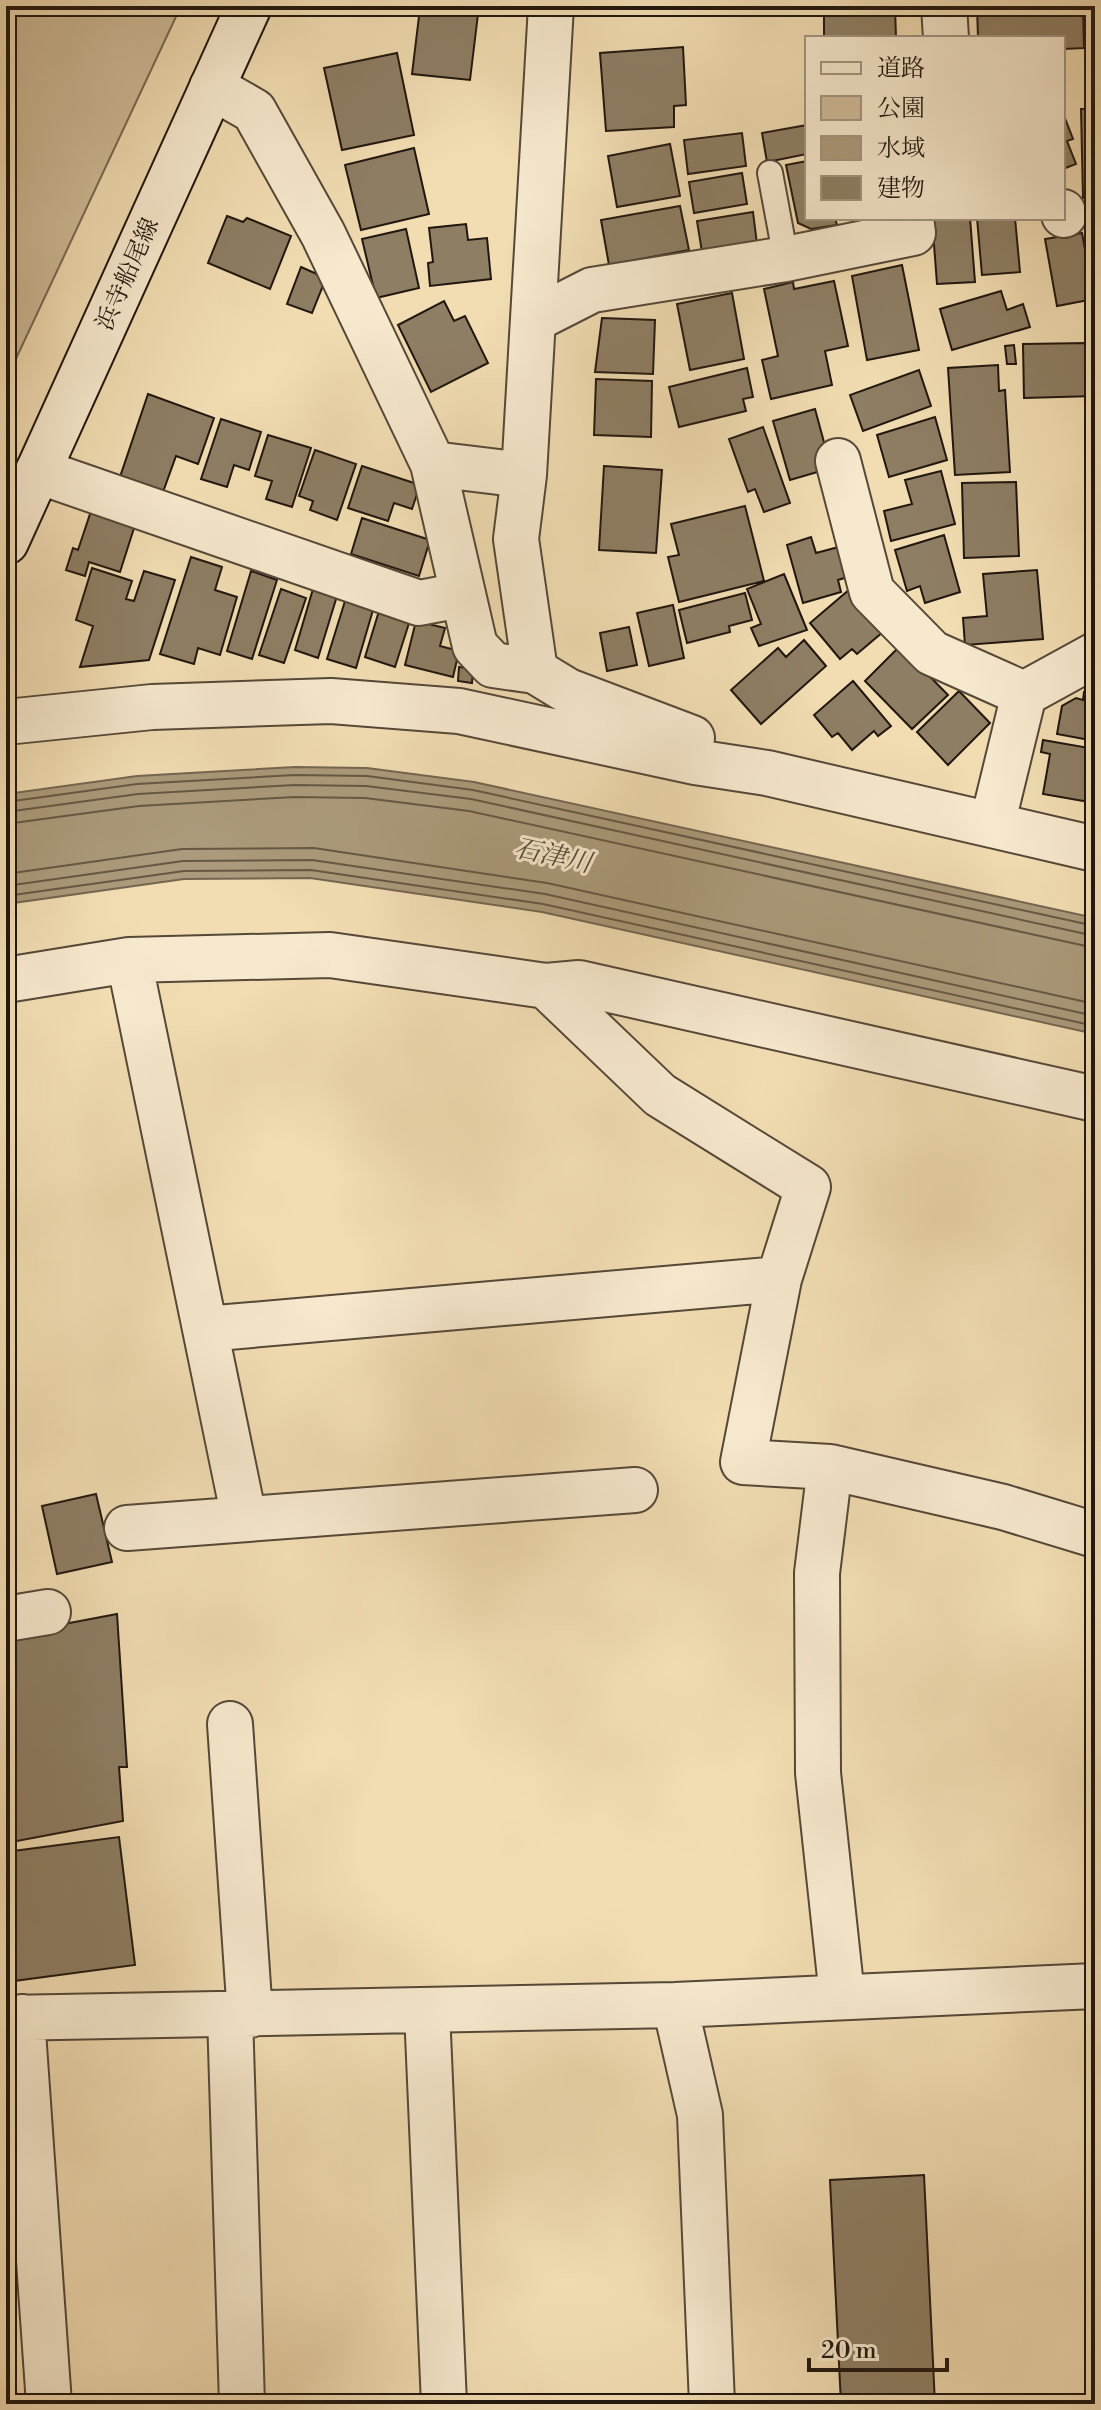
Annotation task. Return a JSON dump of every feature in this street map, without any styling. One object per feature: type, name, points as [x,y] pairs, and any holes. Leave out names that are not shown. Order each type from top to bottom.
[{"type":"street","name":"浜寺船尾線","points":[[6,542],[249,6]]},
{"type":"street","points":[[535,671],[516,539],[524,475],[551,6]]},
{"type":"street","points":[[944,6],[946,36]]},
{"type":"street","points":[[212,87],[254,111],[323,234],[433,464],[475,646],[493,665],[535,671],[568,691],[695,739],[767,773]]},
{"type":"street","points":[[533,320],[592,290],[786,259],[913,233],[911,220]]},
{"type":"street","points":[[838,461],[872,592],[932,653],[1024,694]]},
{"type":"street","points":[[433,464],[524,475]]},
{"type":"street","points":[[38,471],[419,603],[461,595]]},
{"type":"street","points":[[992,825],[1024,694],[1095,655]]},
{"type":"street","points":[[6,722],[152,707],[331,701],[459,711],[695,762],[767,773],[1095,849]]},
{"type":"street","points":[[6,980],[129,960],[330,955],[546,986],[579,983],[1095,1099]]},
{"type":"street","points":[[129,960],[244,1518]]},
{"type":"street","points":[[546,986],[660,1095],[808,1187],[779,1279],[743,1462],[830,1467],[1003,1507],[1095,1535]]},
{"type":"street","points":[[205,1329],[779,1279]]},
{"type":"street","points":[[830,1467],[817,1573],[818,1773],[842,1996]]},
{"type":"street","points":[[127,1528],[635,1490]]},
{"type":"street","points":[[6,1619],[48,1612]]},
{"type":"street","points":[[230,1724],[240,2015],[242,2404]]},
{"type":"street","points":[[49,2404],[14,2018],[675,2005],[1095,1986]]},
{"type":"street","points":[[675,2005],[700,2115],[712,2404]]},
{"type":"street","points":[[427,2011],[444,2404]]},
{"type":"lane","points":[[770,173],[786,259]]},
{"type":"green space","points":[[6,6],[181,6],[6,380]]},
{"type":"water","name":"石津川","points":[[295,767],[367,768],[474,782],[1095,918],[1095,1034],[542,912],[310,878],[184,879],[6,904],[6,794],[137,776]]},
{"type":"building","points":[[977,6],[1083,6],[1084,48],[1065,49],[1065,36],[978,36]]},
{"type":"building","points":[[895,7],[896,36],[824,36],[824,10]]},
{"type":"building","points":[[420,8],[478,14],[470,80],[412,74]]},
{"type":"building","points":[[683,47],[686,105],[674,106],[674,127],[606,131],[600,53]]},
{"type":"building","points":[[397,53],[414,135],[342,150],[324,68]]},
{"type":"building","points":[[1081,109],[1095,109],[1095,198],[1083,198]]},
{"type":"building","points":[[1065,118],[1073,139],[1067,141],[1076,164],[1065,168]]},
{"type":"building","points":[[805,125],[805,154],[767,162],[762,133]]},
{"type":"building","points":[[742,133],[746,166],[688,174],[684,140]]},
{"type":"building","points":[[670,144],[680,196],[617,207],[608,156]]},
{"type":"building","points":[[414,148],[429,214],[361,230],[345,165]]},
{"type":"building","points":[[805,161],[805,220],[836,220],[837,225],[811,229],[798,223],[786,165]]},
{"type":"building","points":[[742,173],[747,204],[694,213],[689,182]]},
{"type":"building","points":[[680,206],[689,250],[609,265],[601,220]]},
{"type":"building","points":[[753,212],[757,244],[702,252],[697,221]]},
{"type":"building","points":[[227,216],[243,222],[247,218],[291,236],[270,289],[208,263]]},
{"type":"building","points":[[932,220],[970,220],[975,282],[937,284]]},
{"type":"building","points":[[977,220],[1015,220],[1020,272],[982,275]]},
{"type":"building","points":[[466,224],[468,240],[487,238],[491,279],[430,286],[428,263],[433,262],[429,228]]},
{"type":"building","points":[[406,229],[419,288],[376,298],[362,239]]},
{"type":"building","points":[[1082,233],[1094,299],[1057,306],[1045,239]]},
{"type":"building","points":[[902,265],[919,350],[867,360],[852,276]]},
{"type":"building","points":[[301,267],[326,278],[312,313],[287,304]]},
{"type":"building","points":[[834,281],[848,346],[825,351],[832,385],[771,399],[762,360],[778,356],[764,289],[793,282],[794,289]]},
{"type":"building","points":[[1001,291],[1007,310],[1023,304],[1030,327],[952,350],[940,309]]},
{"type":"building","points":[[732,293],[744,359],[690,370],[677,304]]},
{"type":"building","points":[[444,301],[454,321],[465,316],[488,363],[431,392],[398,325]]},
{"type":"building","points":[[602,318],[655,320],[653,374],[595,372]]},
{"type":"building","points":[[1088,343],[1089,362],[1095,362],[1095,396],[1024,398],[1023,344]]},
{"type":"building","points":[[1014,345],[1016,364],[1007,364],[1005,346]]},
{"type":"building","points":[[998,365],[999,391],[1005,390],[1010,472],[955,475],[948,368]]},
{"type":"building","points":[[747,368],[753,397],[743,399],[746,411],[679,427],[669,387]]},
{"type":"building","points":[[919,370],[931,406],[863,431],[850,395]]},
{"type":"building","points":[[596,379],[652,381],[651,437],[594,435]]},
{"type":"building","points":[[148,394],[214,418],[198,464],[176,456],[163,492],[120,477]]},
{"type":"building","points":[[815,409],[831,468],[790,480],[773,421]]},
{"type":"building","points":[[935,417],[947,460],[889,477],[877,435]]},
{"type":"building","points":[[221,419],[261,432],[249,470],[234,465],[227,487],[201,479]]},
{"type":"building","points":[[763,427],[790,503],[764,512],[755,489],[748,492],[729,439]]},
{"type":"building","points":[[268,435],[311,448],[292,507],[266,499],[272,481],[255,476]]},
{"type":"building","points":[[315,450],[356,464],[337,520],[310,510],[313,501],[299,496]]},
{"type":"building","points":[[362,466],[420,485],[412,509],[394,503],[388,521],[348,508]]},
{"type":"building","points":[[604,466],[662,470],[656,553],[599,550]]},
{"type":"building","points":[[941,471],[955,524],[891,541],[884,511],[912,504],[905,480]]},
{"type":"building","points":[[1016,482],[1019,556],[964,558],[962,483]]},
{"type":"building","points":[[745,506],[764,581],[679,602],[668,557],[679,555],[671,524]]},
{"type":"building","points":[[91,511],[135,525],[120,572],[89,562],[85,576],[66,570],[73,548],[78,550]]},
{"type":"building","points":[[362,518],[430,540],[419,576],[351,554]]},
{"type":"building","points":[[944,535],[960,592],[925,603],[920,586],[907,591],[895,550]]},
{"type":"building","points":[[811,537],[816,553],[846,545],[854,575],[838,580],[841,592],[803,603],[787,545]]},
{"type":"building","points":[[191,557],[222,567],[215,590],[237,597],[220,655],[198,648],[194,664],[160,654]]},
{"type":"building","points":[[92,568],[132,581],[126,599],[134,601],[144,571],[175,580],[149,660],[80,667],[93,626],[76,620]]},
{"type":"building","points":[[1037,570],[1043,639],[965,645],[963,618],[987,616],[983,574]]},
{"type":"building","points":[[251,571],[277,580],[252,659],[227,651]]},
{"type":"building","points":[[784,574],[807,630],[759,646],[751,628],[761,624],[747,589]]},
{"type":"building","points":[[281,589],[306,598],[284,663],[259,655]]},
{"type":"building","points":[[313,589],[337,596],[318,658],[295,650]]},
{"type":"building","points":[[850,589],[884,631],[857,654],[852,649],[840,659],[810,623]]},
{"type":"building","points":[[745,593],[752,620],[729,626],[730,632],[687,643],[679,610]]},
{"type":"building","points":[[345,601],[373,610],[356,668],[327,659]]},
{"type":"building","points":[[673,605],[684,658],[649,666],[637,613]]},
{"type":"building","points":[[379,611],[410,620],[395,667],[365,657]]},
{"type":"building","points":[[416,621],[445,628],[440,646],[459,651],[453,677],[405,665]]},
{"type":"building","points":[[629,627],[637,665],[607,671],[600,633]]},
{"type":"building","points":[[804,640],[826,666],[761,724],[731,690],[778,648],[786,657]]},
{"type":"building","points":[[900,646],[948,695],[912,729],[865,681]]},
{"type":"building","points":[[459,667],[473,669],[472,683],[458,681]]},
{"type":"building","points":[[853,681],[891,726],[878,736],[874,731],[852,750],[838,733],[832,737],[814,715]]},
{"type":"building","points":[[959,691],[990,723],[948,765],[917,732]]},
{"type":"building","points":[[1084,692],[1095,693],[1095,741],[1057,734],[1062,706],[1076,698],[1083,700]]},
{"type":"building","points":[[1043,740],[1095,749],[1095,803],[1043,794],[1050,754],[1041,752]]},
{"type":"building","points":[[96,1494],[112,1562],[57,1574],[42,1506]]},
{"type":"building","points":[[117,1614],[127,1767],[119,1767],[123,1821],[6,1843],[6,1635]]},
{"type":"building","points":[[119,1837],[135,1965],[6,1982],[6,1852]]},
{"type":"building","points":[[924,2175],[935,2404],[841,2404],[830,2180]]}]
